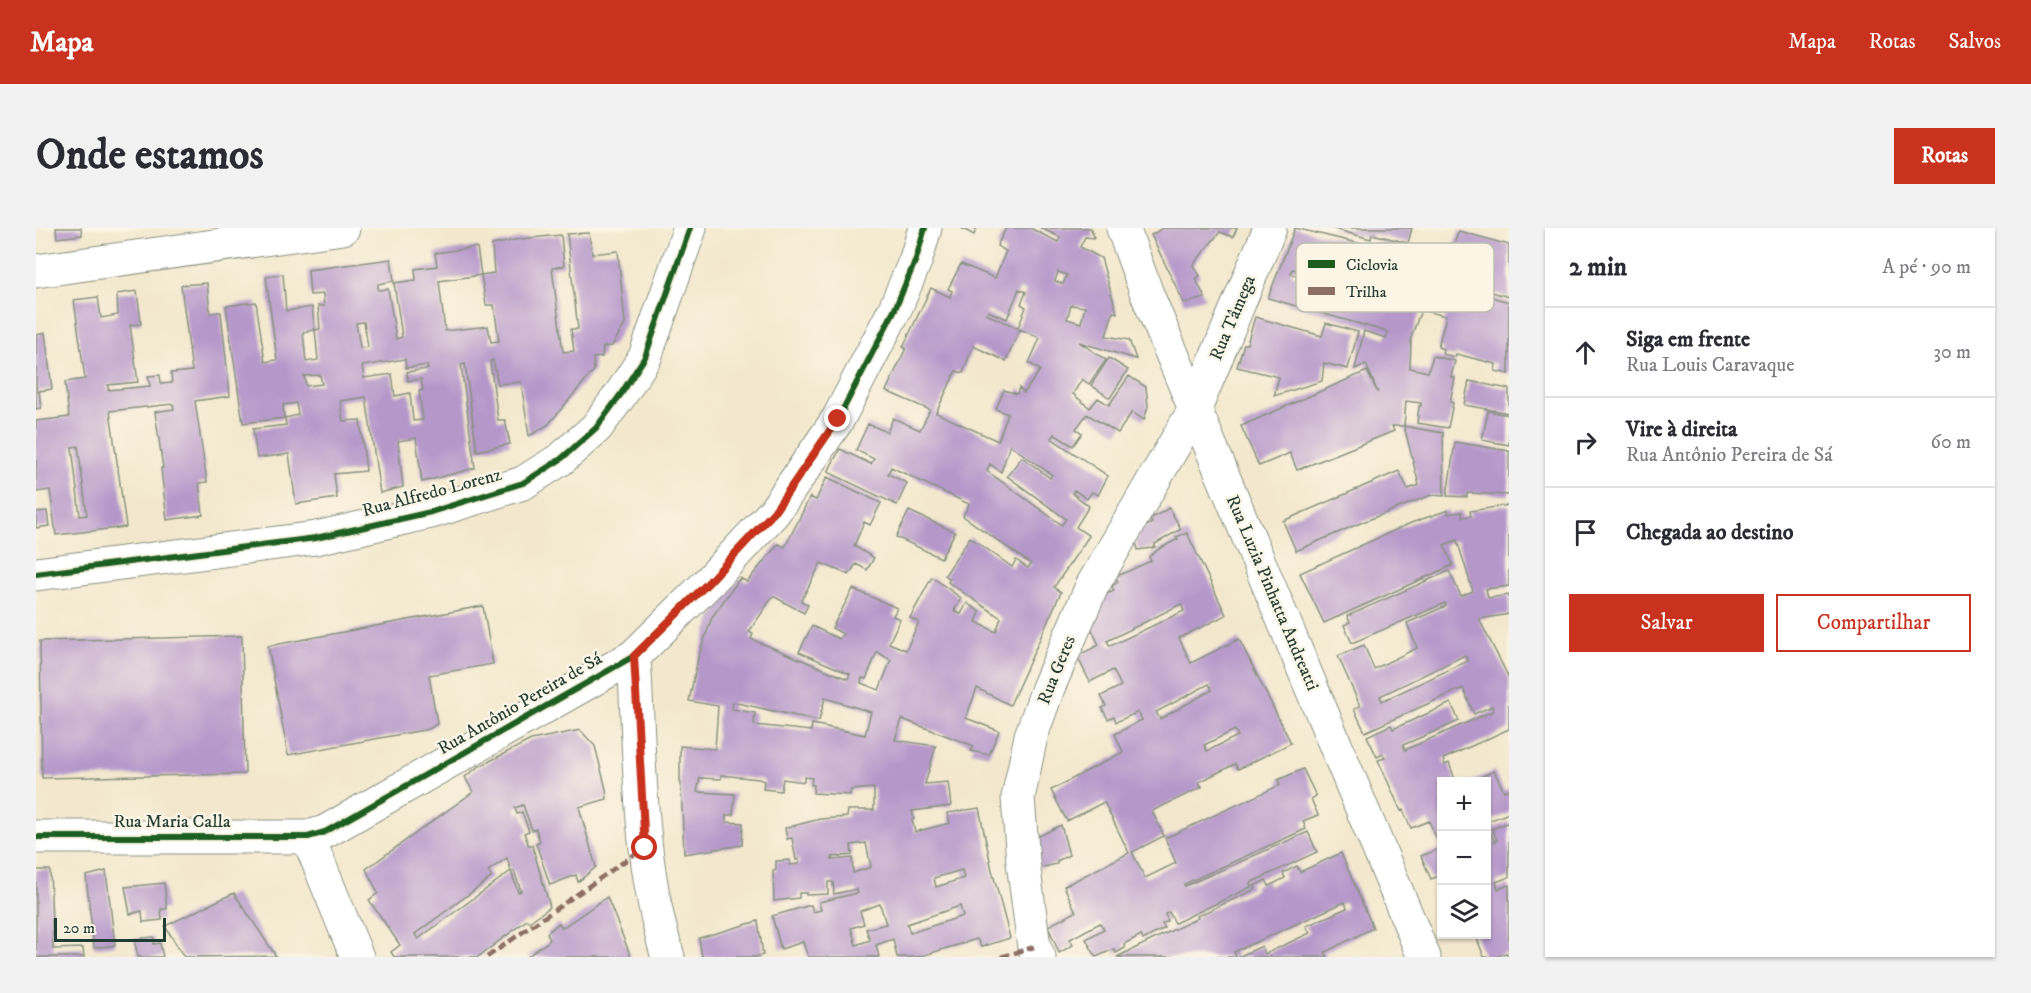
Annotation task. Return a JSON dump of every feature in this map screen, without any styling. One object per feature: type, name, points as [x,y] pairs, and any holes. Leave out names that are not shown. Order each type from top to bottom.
[{"type":"street","points":[[36,271],[343,228]]},
{"type":"street","name":"Rua Alfredo Lorenz","points":[[36,574],[316,538],[431,512],[523,483],[561,459],[596,428],[621,394],[645,357],[690,228]]},
{"type":"street","name":"Rua Antônio Pereira de Sá","points":[[308,837],[336,826],[634,656],[708,583],[774,512],[838,419],[896,309],[916,259],[925,228]]},
{"type":"street","name":"Rua Luzia Pinhatta Andreatti","points":[[1124,228],[1147,294],[1425,957]]},
{"type":"street","name":"Rua Tâmega","points":[[1195,409],[1270,228]]},
{"type":"street","name":"Rua Geres","points":[[1038,957],[1034,947],[1023,862],[1018,798],[1031,736],[1048,688],[1092,586],[1195,409]]},
{"type":"street","points":[[634,656],[645,848],[662,940],[668,957]]},
{"type":"street","name":"Rua Maria Calla","points":[[36,837],[308,837]]},
{"type":"street","points":[[308,837],[357,957]]},
{"type":"building","points":[[56,228],[81,228],[82,235],[57,238]]},
{"type":"building","points":[[961,228],[977,228],[974,235]]},
{"type":"building","points":[[1006,228],[1030,228],[1058,242],[1060,237],[1040,228],[1091,228],[1094,238],[1085,237],[1080,247],[1101,258],[1117,313],[1113,312],[1106,336],[1129,340],[1136,359],[1079,342],[1106,360],[1089,384],[1082,379],[1073,394],[1090,408],[1098,398],[1109,405],[1129,376],[1146,387],[1148,406],[1144,420],[1132,412],[1118,433],[1087,414],[1076,429],[1082,433],[1073,446],[1054,434],[1051,438],[1108,476],[1098,495],[1092,492],[1087,499],[1074,490],[1072,493],[1089,506],[1076,527],[1089,536],[1054,587],[1061,592],[1010,705],[977,688],[966,718],[999,731],[989,755],[971,751],[974,746],[902,719],[895,740],[936,746],[925,784],[948,782],[951,806],[912,811],[915,832],[950,823],[947,813],[979,808],[1010,938],[981,947],[977,939],[918,957],[897,957],[893,939],[876,945],[879,957],[808,957],[803,942],[781,949],[772,916],[811,905],[813,912],[821,910],[819,902],[858,893],[856,889],[834,894],[833,882],[828,882],[828,894],[799,893],[799,898],[774,901],[773,871],[776,870],[776,861],[790,860],[790,865],[799,864],[799,859],[796,860],[792,838],[787,839],[785,828],[820,819],[847,817],[848,810],[874,810],[874,788],[851,790],[850,795],[813,793],[812,778],[804,777],[804,782],[783,779],[781,791],[763,789],[764,781],[759,779],[721,775],[721,779],[700,778],[697,792],[735,794],[733,815],[726,815],[726,822],[743,823],[742,845],[684,854],[680,746],[715,749],[718,706],[689,701],[698,658],[712,617],[740,578],[747,582],[778,544],[785,547],[810,497],[816,500],[827,477],[881,503],[870,525],[864,522],[854,546],[874,558],[867,570],[856,564],[849,575],[821,563],[801,601],[808,605],[804,613],[773,596],[749,632],[753,634],[751,639],[848,679],[850,674],[799,652],[812,626],[839,639],[843,634],[832,628],[853,589],[897,608],[893,616],[900,619],[889,643],[906,650],[919,622],[910,618],[932,577],[961,598],[954,611],[961,614],[967,603],[980,612],[976,622],[996,632],[1001,618],[948,582],[950,579],[945,575],[970,537],[1012,567],[1016,560],[1028,568],[1031,564],[963,516],[969,504],[891,467],[888,474],[907,483],[897,505],[828,472],[840,449],[871,464],[874,459],[856,450],[868,424],[887,432],[893,418],[920,430],[930,410],[886,391],[906,348],[903,347],[931,288],[950,297],[952,291],[948,289],[961,264],[995,278],[1006,251],[997,246]],"holes":[[[1058,272],[1067,275],[1063,284],[1055,281]],[[1019,289],[1026,292],[1021,304],[1026,307],[1018,328],[986,314],[988,311],[1007,319]],[[1071,305],[1085,307],[1081,323],[1067,319]],[[1020,329],[1040,338],[1029,363],[1040,370],[1024,393],[1019,388],[1017,394],[1004,390],[996,409],[1008,414],[998,441],[936,413],[956,371],[963,373],[973,346],[1006,361]],[[1010,445],[1052,475],[1050,478],[1022,457],[1007,476],[1066,519],[1062,525],[987,471],[990,464],[1001,472]],[[877,652],[891,660],[879,690],[861,683],[862,678],[866,679]],[[825,698],[871,712],[865,735],[812,724],[811,731],[754,725],[755,713],[732,709],[733,702],[819,721]],[[866,843],[871,867],[853,873],[852,858],[832,860],[832,857],[852,855],[851,845]],[[962,870],[964,878],[936,887],[934,878]],[[880,904],[886,924],[866,929],[870,940],[856,945],[851,928],[864,924],[860,911]],[[960,906],[963,916],[910,933],[907,924]]]},
{"type":"building","points":[[1163,228],[1237,228],[1233,237],[1220,232],[1193,265],[1200,276],[1196,279],[1205,298],[1184,303],[1151,235]]},
{"type":"building","points":[[1295,228],[1357,243],[1296,243],[1296,270],[1292,269],[1291,274],[1296,275],[1296,306],[1268,298]]},
{"type":"building","points":[[1330,228],[1412,228],[1408,243],[1372,234],[1371,239]]},
{"type":"building","points":[[1459,231],[1509,245],[1509,297],[1494,293],[1494,243],[1454,243]]},
{"type":"building","points":[[589,233],[592,254],[618,251],[625,324],[612,346],[603,347],[602,357],[593,358],[594,370],[548,425],[529,436],[521,382],[498,384],[493,360],[490,361],[498,420],[505,420],[510,444],[477,451],[465,364],[461,365],[475,468],[422,482],[416,438],[398,441],[403,487],[380,493],[366,397],[340,401],[343,421],[360,420],[366,471],[334,474],[337,498],[296,504],[289,454],[257,458],[253,429],[286,425],[285,418],[298,415],[296,403],[283,405],[284,418],[243,423],[226,306],[256,302],[265,362],[277,360],[266,277],[283,274],[286,311],[312,307],[315,330],[320,329],[318,306],[324,306],[323,294],[310,295],[308,270],[391,259],[394,281],[378,284],[378,290],[388,289],[396,339],[402,337],[394,283],[416,280],[415,269],[437,266],[435,253],[477,247],[481,275],[494,273],[492,245],[520,239],[561,235],[564,266],[552,268],[563,352],[574,351],[571,329],[578,329],[567,234]],"holes":[[[481,275],[486,305],[494,305],[499,341],[491,342],[488,326],[445,331],[439,281]],[[364,322],[368,347],[360,348],[356,323]],[[315,330],[318,360],[306,362],[303,332]],[[405,359],[406,368],[427,365],[428,369],[407,372],[408,381],[421,379],[423,390],[419,391],[423,420],[413,421],[410,393],[395,396],[392,374],[364,378],[362,366]],[[320,375],[322,384],[306,386],[304,376]]]},
{"type":"building","points":[[207,283],[210,313],[221,312],[230,396],[195,401],[207,482],[199,483],[203,515],[167,520],[155,412],[174,409],[173,404],[110,411],[126,527],[56,535],[50,490],[36,492],[36,421],[69,417],[65,382],[85,379],[74,300],[98,297],[101,318],[118,315],[117,294],[137,291],[141,324],[130,325],[138,382],[108,385],[108,390],[150,386],[148,376],[160,375],[161,384],[172,383],[171,373],[192,371],[181,285]],"holes":[[[78,446],[87,515],[80,516],[72,447]]]},
{"type":"building","points":[[1494,298],[1509,302],[1509,374],[1495,371],[1496,364],[1456,354],[1455,357],[1442,354],[1443,349],[1438,347],[1446,316],[1429,312],[1494,312]]},
{"type":"building","points":[[1317,312],[1420,312],[1411,338],[1410,368],[1428,372],[1433,356],[1455,361],[1451,377],[1455,378],[1450,402],[1453,403],[1448,428],[1417,423],[1421,403],[1406,401],[1404,426],[1392,426],[1394,431],[1297,470],[1290,453],[1259,466],[1241,426],[1367,371],[1378,393],[1366,364],[1355,369],[1364,331],[1386,338],[1388,332]]},
{"type":"building","points":[[1255,317],[1322,336],[1326,323],[1358,332],[1348,369],[1324,363],[1322,381],[1274,396],[1279,377],[1237,367]]},
{"type":"building","points":[[45,333],[52,389],[39,391],[41,408],[36,409],[36,335]]},
{"type":"building","points":[[1109,358],[1128,370],[1110,398],[1091,385]]},
{"type":"building","points":[[1469,381],[1509,389],[1509,413],[1464,405]]},
{"type":"building","points":[[1488,411],[1509,415],[1509,445],[1482,440]]},
{"type":"building","points":[[1404,426],[1443,433],[1444,496],[1431,495],[1296,551],[1283,521],[1399,471],[1408,489],[1419,485]]},
{"type":"building","points":[[1455,442],[1509,451],[1509,495],[1467,493],[1467,497],[1447,496]]},
{"type":"building","points":[[1509,505],[1509,586],[1486,589],[1488,598],[1509,595],[1509,614],[1479,619],[1509,678],[1509,729],[1443,759],[1445,765],[1449,763],[1454,777],[1437,777],[1437,840],[1429,821],[1411,828],[1378,760],[1385,758],[1383,754],[1377,757],[1367,736],[1391,725],[1393,729],[1451,703],[1459,721],[1403,745],[1405,750],[1493,711],[1492,706],[1474,714],[1463,688],[1365,732],[1354,709],[1360,706],[1338,656],[1364,645],[1374,669],[1417,648],[1407,623],[1446,606],[1445,603],[1352,643],[1344,625],[1350,622],[1347,616],[1449,571],[1461,596],[1473,591],[1457,540],[1444,545],[1453,565],[1324,623],[1300,573],[1411,523],[1448,510],[1448,514],[1462,512],[1462,517],[1471,516],[1470,511]],"holes":[[[1465,655],[1468,661],[1382,701],[1380,696]]]},
{"type":"building","points":[[1169,508],[1181,529],[1155,544],[1155,547],[1138,550],[1136,542],[1139,530],[1152,523],[1150,519]]},
{"type":"building","points":[[47,511],[49,526],[36,528],[36,512]]},
{"type":"building","points":[[909,511],[955,532],[941,558],[896,537]]},
{"type":"building","points":[[1187,533],[1226,615],[1179,638],[1191,663],[1239,639],[1291,743],[1238,769],[1235,764],[1199,782],[1202,787],[1152,811],[1164,836],[1132,852],[1145,878],[1176,863],[1165,838],[1280,785],[1278,780],[1303,769],[1316,796],[1311,799],[1318,815],[1303,821],[1306,829],[1184,884],[1185,886],[1308,832],[1317,852],[1250,883],[1251,887],[1175,923],[1169,912],[1165,914],[1168,921],[1162,924],[1165,928],[1143,940],[1141,935],[1124,944],[1125,948],[1116,953],[1114,949],[1096,957],[1086,939],[1104,929],[1100,923],[1070,939],[1073,945],[1059,953],[1048,926],[1076,912],[1064,886],[1129,853],[1104,802],[1067,821],[1051,790],[1123,752],[1115,734],[1142,720],[1138,712],[1116,722],[1114,716],[1108,719],[1102,708],[1106,706],[1101,696],[1121,686],[1113,670],[1090,682],[1077,656],[1099,645],[1089,623],[1103,595],[1114,591],[1112,586],[1118,582],[1115,577],[1151,561],[1149,557],[1178,539],[1176,537]],"holes":[[[1181,604],[1184,611],[1110,646],[1107,641]],[[1209,684],[1212,690],[1160,719],[1156,712]],[[1235,730],[1238,736],[1207,751],[1204,745]]]},
{"type":"building","points":[[483,606],[493,664],[429,675],[437,724],[429,729],[288,755],[268,646]]},
{"type":"building","points":[[242,636],[245,774],[42,778],[40,641]]},
{"type":"building","points":[[580,730],[595,746],[607,799],[579,807],[596,867],[578,882],[576,875],[550,885],[536,844],[540,842],[536,829],[532,830],[523,805],[515,808],[517,814],[522,812],[529,831],[524,833],[529,846],[532,845],[550,907],[529,922],[527,920],[478,957],[394,957],[391,952],[400,945],[369,900],[378,893],[366,869],[473,792],[465,777],[478,767],[531,740]],"holes":[[[507,858],[511,871],[418,939],[415,934],[492,877],[488,871]],[[511,871],[514,871],[521,891],[518,892]]]},
{"type":"building","points":[[1494,771],[1504,791],[1509,789],[1509,813],[1491,820],[1491,777],[1480,777]]},
{"type":"building","points":[[1509,822],[1509,877],[1496,882],[1498,889],[1509,885],[1509,957],[1506,953],[1496,957],[1484,957],[1477,939],[1491,939],[1491,834],[1495,842],[1497,840],[1492,829]]},
{"type":"building","points":[[1061,825],[1069,855],[1057,861],[1057,864],[1039,868],[1035,838]]},
{"type":"building","points":[[1437,850],[1437,877],[1431,879],[1421,856]]},
{"type":"building","points":[[1341,853],[1373,928],[1325,952],[1327,957],[1238,957],[1262,946],[1265,954],[1310,933],[1306,926],[1347,908],[1345,902],[1234,952],[1236,957],[1117,957],[1256,889],[1254,886],[1266,880],[1269,886],[1285,878],[1283,873],[1297,866],[1300,872]]},
{"type":"building","points":[[36,870],[50,870],[53,949],[83,948],[84,957],[36,957]]},
{"type":"building","points":[[106,871],[115,945],[94,948],[86,876]]},
{"type":"building","points":[[164,883],[167,909],[161,909],[162,920],[143,922],[142,911],[130,914],[125,887]]},
{"type":"building","points":[[234,893],[276,956],[184,957],[165,926]]},
{"type":"building","points":[[607,897],[631,957],[527,957],[550,940],[547,933],[559,923],[562,928]]},
{"type":"building","points":[[758,921],[763,955],[702,957],[699,938]]},
{"type":"building","points":[[154,937],[154,944],[160,943],[163,957],[138,957],[134,939]]},
{"type":"marked path","points":[[487,957],[645,847]]},
{"type":"marked path","points":[[1001,957],[1034,947]]},
{"type":"cycle path","points":[[36,574],[316,538],[431,512],[523,483],[561,459],[596,428],[621,394],[645,357],[690,228]]},
{"type":"cycle path","points":[[36,837],[308,837],[325,832],[634,656],[708,583],[774,512],[838,419],[895,309],[916,259],[925,228]]},
{"type":"route","points":[[645,848],[634,656],[708,583],[774,512],[838,419]]}]
